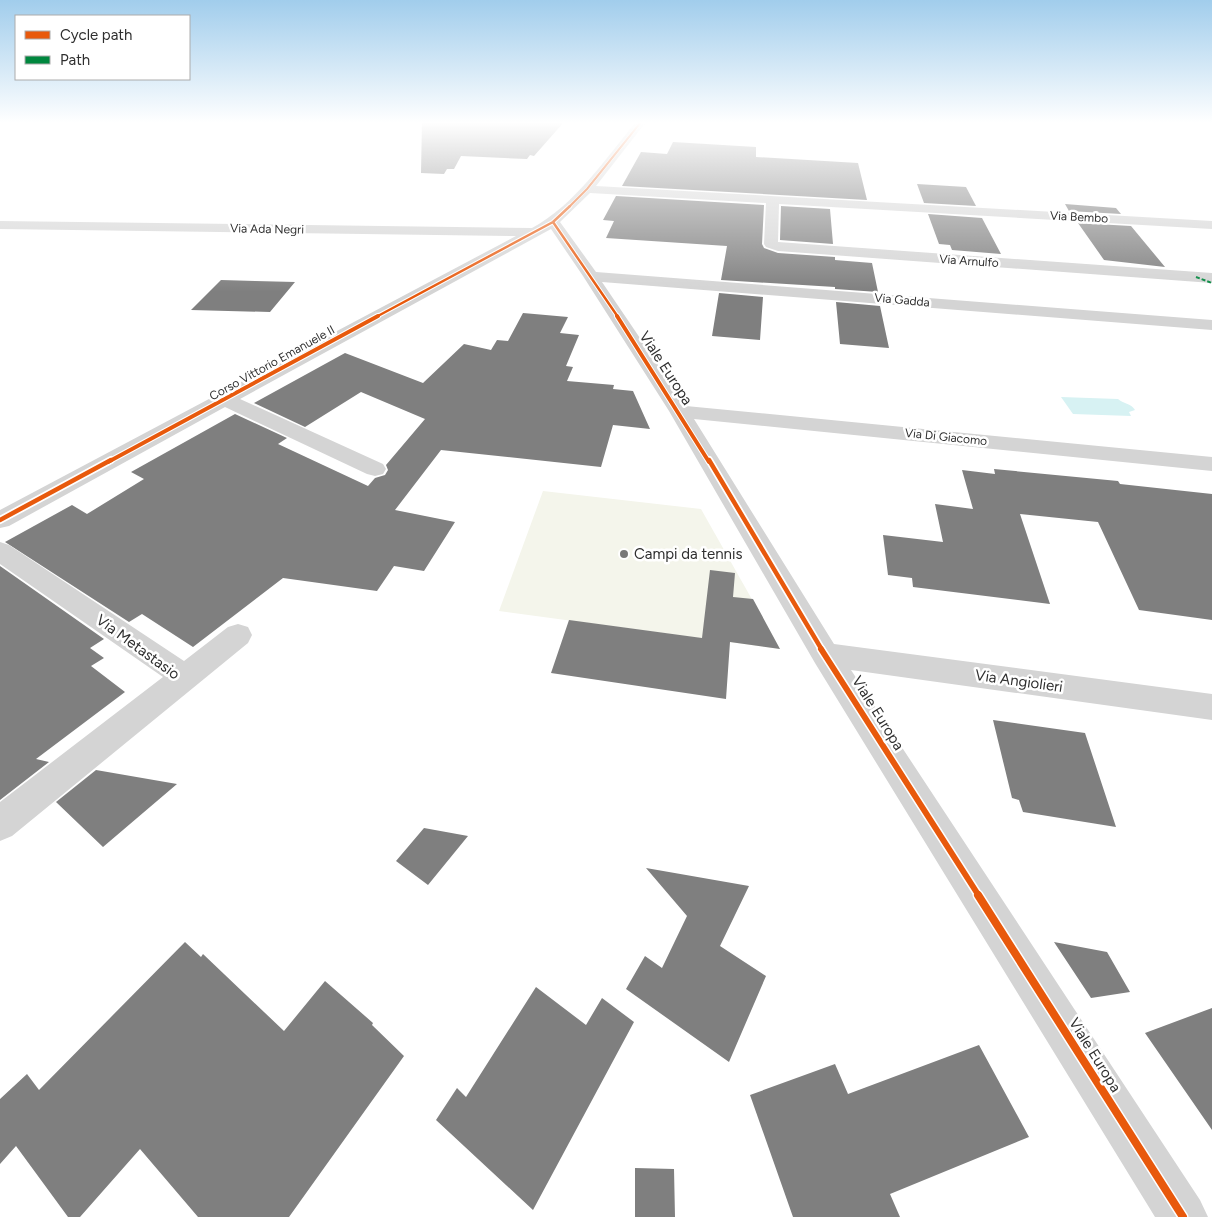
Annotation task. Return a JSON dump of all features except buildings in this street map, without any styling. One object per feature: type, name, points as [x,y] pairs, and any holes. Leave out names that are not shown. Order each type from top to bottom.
[{"type":"street","name":"Corso Vittorio Emanuele II","points":[[0,520],[226,400],[503,249],[557,247],[587,189],[595,179]]},
{"type":"street","name":"Via Bembo","points":[[587,189],[1212,225]]},
{"type":"street","name":"Via Arnulfo","points":[[773,199],[771,244],[778,246],[1212,278]]},
{"type":"street","name":"Via Ada Negri","points":[[0,225],[557,247]]},
{"type":"street","name":"Via Gadda","points":[[557,247],[1212,325]]},
{"type":"street","name":"Viale Europa","points":[[557,247],[679,411],[825,654],[1183,1217]]},
{"type":"street","points":[[226,400],[375,469]]},
{"type":"street","name":"Via Di Giacomo","points":[[679,411],[1212,464]]},
{"type":"street","name":"Via Metastasio","points":[[0,551],[185,677],[0,824]]},
{"type":"street","points":[[185,677],[238,635]]},
{"type":"street","name":"Via Angiolieri","points":[[825,654],[1212,707]]},
{"type":"shaded area","name":"Campi da tennis","points":[[543,491],[701,509],[780,649],[499,611]]},
{"type":"water","points":[[1061,397],[1118,399],[1135,410],[1129,412],[1131,416],[1073,414]]},
{"type":"marked path","points":[[1196,277],[1212,283]]},
{"type":"cycle path","points":[[0,520],[553,222],[595,179]]},
{"type":"cycle path","points":[[553,222],[591,276],[679,411],[825,655],[1183,1217]]},
{"type":"place","name":"Campi da tennis","points":[[624,554]]}]
